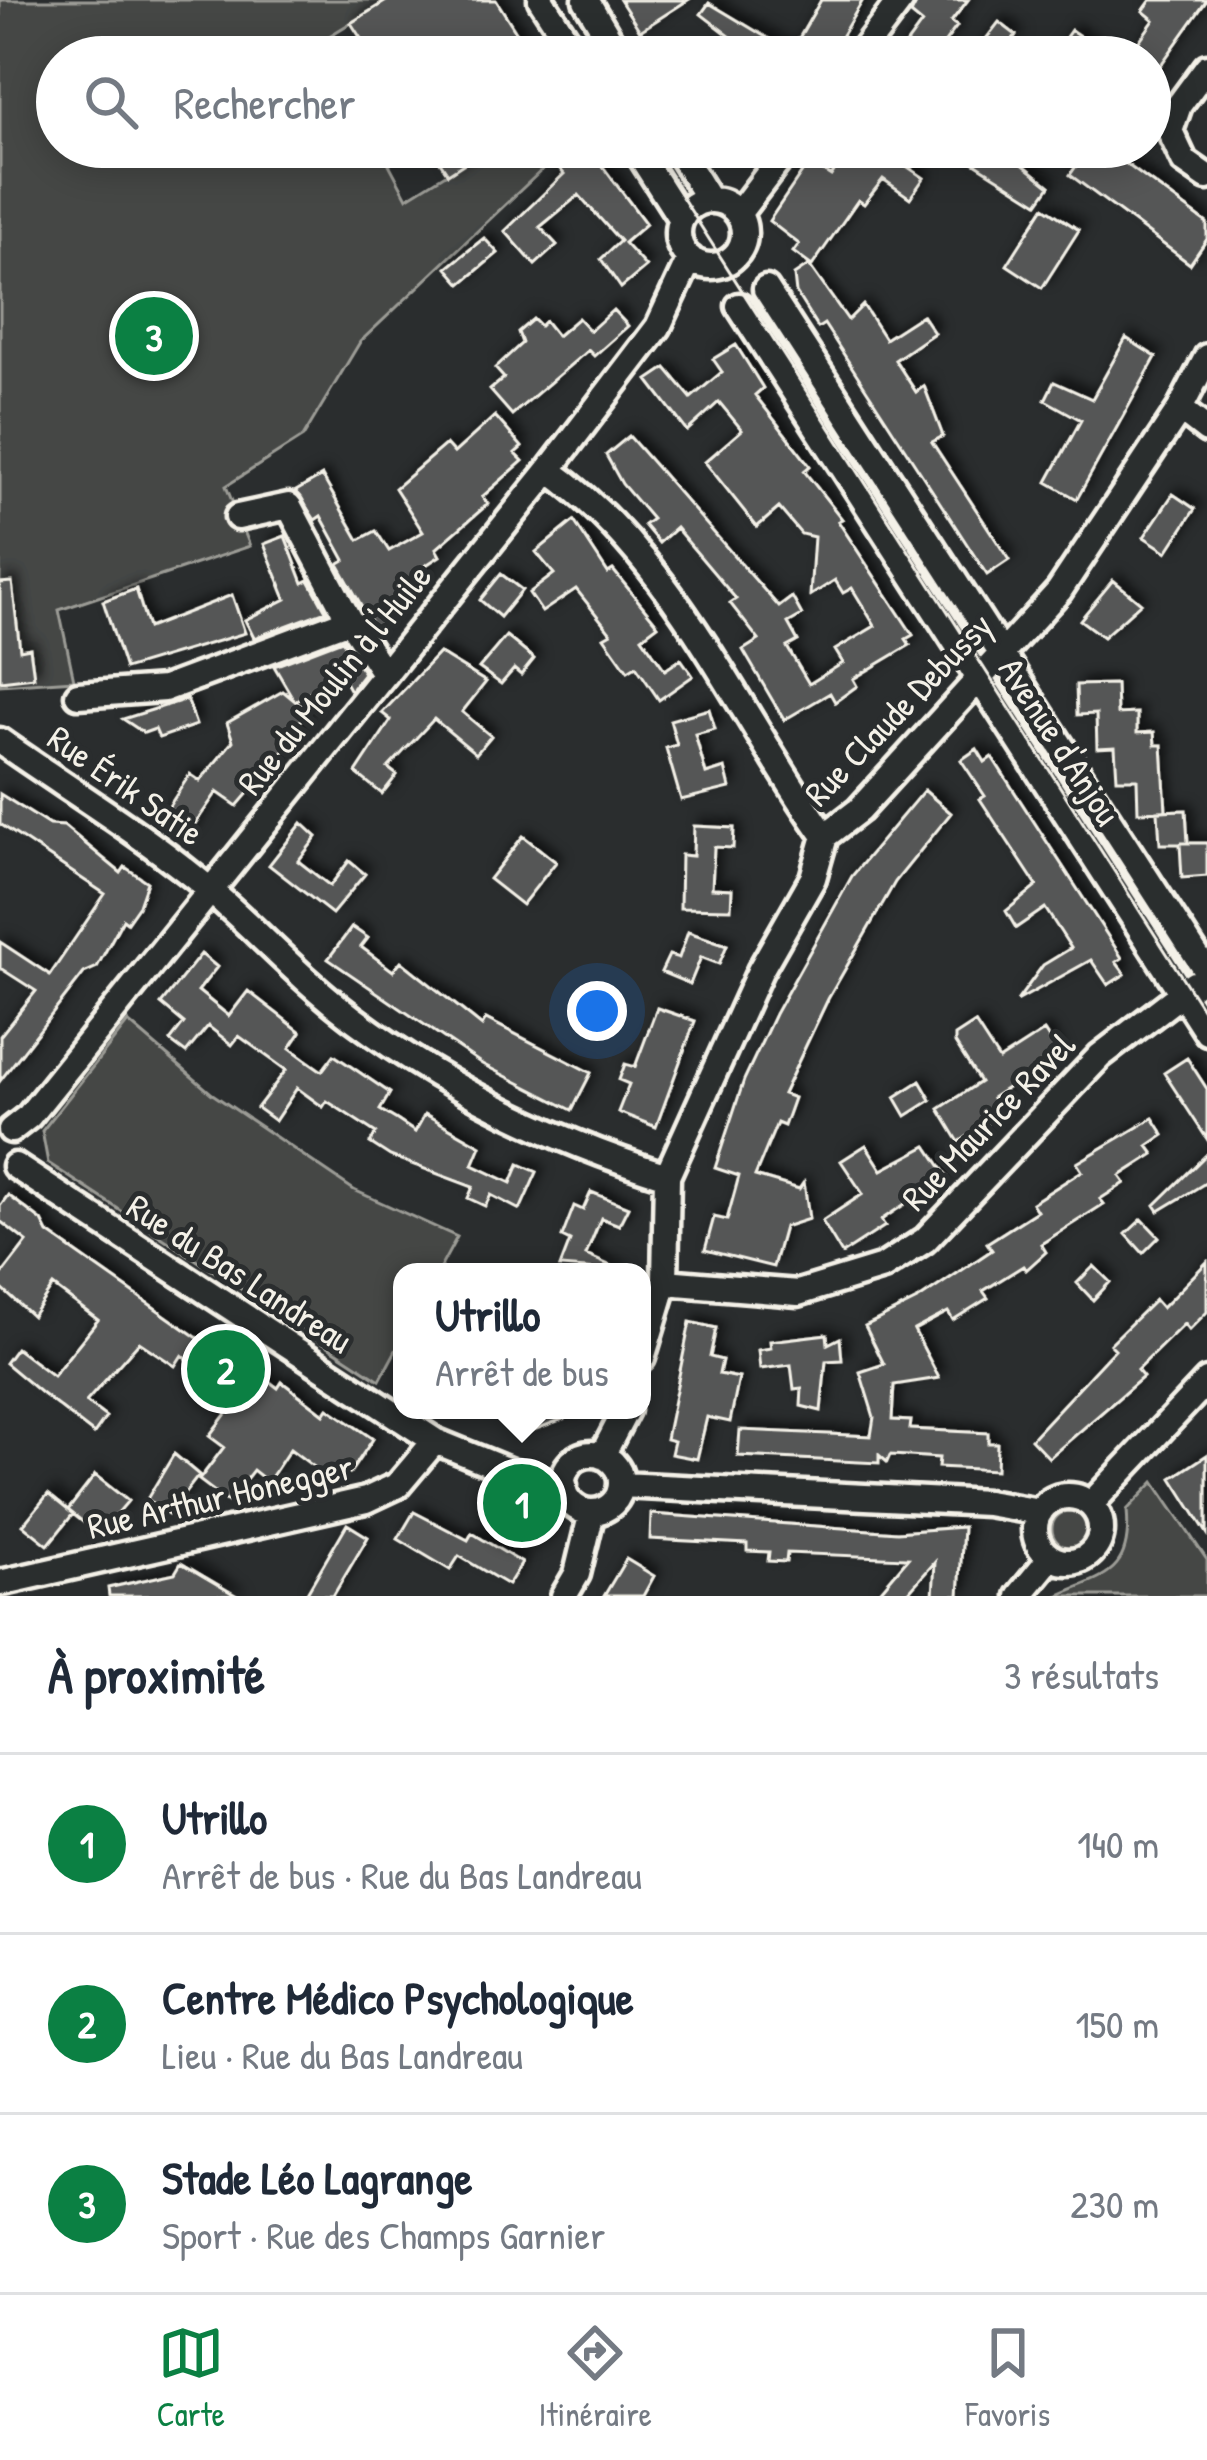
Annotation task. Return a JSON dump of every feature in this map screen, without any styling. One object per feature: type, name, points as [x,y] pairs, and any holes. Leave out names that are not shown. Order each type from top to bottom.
[{"type":"street","points":[[541,0],[564,36]]},
{"type":"street","points":[[586,0],[607,36]]},
{"type":"street","points":[[874,36],[902,0]]},
{"type":"street","points":[[1171,127],[1179,106],[1207,67]]},
{"type":"street","points":[[1171,132],[1184,161],[1207,177]]},
{"type":"street","points":[[648,168],[681,219],[680,241],[690,258],[710,266],[734,256],[744,234],[737,214],[725,203],[694,204],[681,219]]},
{"type":"street","points":[[689,168],[709,200]]},
{"type":"street","points":[[737,214],[773,168]]},
{"type":"street","name":"Rue du Moulin à l'Huile","points":[[5,1128],[29,1115],[549,470],[658,327],[690,258]]},
{"type":"street","name":"Avenue d'Anjou","points":[[766,289],[1207,974]]},
{"type":"street","name":"Avenue d'Anjou","points":[[740,306],[1207,1032]]},
{"type":"street","name":"Rue Claude Debussy","points":[[651,1328],[665,1282],[667,1176],[760,971],[813,878],[825,836],[859,810],[1059,591],[1180,410],[1207,357]]},
{"type":"street","points":[[1180,410],[1207,430]]},
{"type":"street","points":[[549,470],[590,498],[709,648],[825,836]]},
{"type":"street","points":[[238,517],[289,506],[349,620],[384,673]]},
{"type":"street","points":[[78,695],[164,689],[349,620]]},
{"type":"street","name":"Rue Érik Satie","points":[[0,741],[210,891],[259,941],[351,1017],[430,1071],[507,1116],[667,1176]]},
{"type":"street","name":"Rue Maurice Ravel","points":[[665,1282],[798,1293],[883,1268],[925,1240],[1100,1056],[1207,974]]},
{"type":"street","points":[[5,1128],[19,1154],[7,1171]]},
{"type":"street","name":"Rue du Bas Landreau","points":[[7,1171],[393,1415]]},
{"type":"street","points":[[1091,1504],[1207,1381]]},
{"type":"street","name":"Rue du Bas Landreau","points":[[400,1419],[435,1441],[511,1472],[564,1485]]},
{"type":"street","points":[[602,1456],[621,1419]]},
{"type":"street","name":"Rue Arthur Honegger","points":[[0,1583],[366,1500],[398,1485],[435,1441]]},
{"type":"street","points":[[602,1456],[618,1469],[621,1485],[612,1504],[592,1512],[573,1505],[564,1485],[575,1460],[602,1456]]},
{"type":"street","points":[[621,1485],[987,1503],[1040,1512],[1064,1496],[1091,1504],[1101,1526],[1095,1548],[1075,1561],[1051,1557],[1036,1537],[1040,1512]]},
{"type":"street","points":[[564,1596],[578,1574],[592,1512]]},
{"type":"street","points":[[1019,1596],[1051,1557]]},
{"type":"shaded area","points":[[0,0],[388,0],[329,36],[36,36],[36,168],[391,168],[407,198],[455,168],[544,168],[360,342],[303,437],[226,486],[250,546],[59,610],[74,680],[0,685]]},
{"type":"shaded area","points":[[128,1022],[211,1093],[354,1190],[457,1237],[443,1263],[393,1263],[393,1356],[380,1380],[48,1163],[42,1131]]},
{"type":"shaded area","points":[[1154,1482],[1207,1560],[1207,1596],[1057,1596],[1101,1577],[1119,1561],[1128,1532],[1127,1510]]},
{"type":"shaded area","points":[[1070,1511],[1083,1516],[1088,1529],[1083,1542],[1070,1547],[1057,1542],[1052,1529],[1057,1516]]},
{"type":"building","points":[[388,0],[496,0],[519,36],[359,36],[351,23]]},
{"type":"building","points":[[620,0],[688,0],[640,31]]},
{"type":"building","points":[[821,0],[863,0],[842,36],[800,36]]},
{"type":"building","points":[[918,0],[968,0],[951,22],[957,26],[950,36],[912,36],[922,23],[911,14]]},
{"type":"building","points":[[1151,0],[1207,0],[1171,51],[1171,36],[1143,36],[1154,20],[1143,11]]},
{"type":"building","points":[[709,3],[764,36],[730,36],[701,14]]},
{"type":"building","points":[[999,22],[1016,35],[1015,36],[988,36]]},
{"type":"building","points":[[559,168],[604,168],[646,224],[624,243],[646,267],[621,288],[601,259],[620,241],[579,195],[540,227],[557,245],[535,265],[505,231],[564,174]]},
{"type":"building","points":[[805,168],[818,168],[831,176],[836,168],[909,168],[924,178],[910,198],[883,179],[864,204],[858,200],[812,266],[793,252],[799,244],[769,221]]},
{"type":"building","points":[[983,168],[1027,168],[1050,186],[1038,203]]},
{"type":"building","points":[[1075,168],[1132,168],[1207,223],[1207,239],[1190,264],[1070,175]]},
{"type":"building","points":[[1044,207],[1079,230],[1042,288],[1007,265]]},
{"type":"building","points":[[484,238],[498,253],[461,284],[447,268]]},
{"type":"building","points":[[809,265],[848,320],[863,305],[885,339],[922,315],[934,333],[895,360],[916,392],[924,386],[943,436],[932,442],[1009,560],[987,575],[824,324],[818,328],[796,293],[794,275]]},
{"type":"building","points":[[613,310],[628,326],[594,356],[588,350],[512,415],[490,390],[504,378],[495,368],[522,343],[518,332],[533,319],[540,326],[545,321],[557,336],[578,318],[590,331]]},
{"type":"building","points":[[1126,338],[1156,357],[1077,499],[1047,482],[1081,420],[1045,400],[1054,382],[1092,399]]},
{"type":"building","points":[[736,345],[763,388],[755,395],[810,466],[804,471],[842,519],[838,521],[913,635],[906,639],[910,645],[853,679],[857,686],[835,702],[830,693],[784,720],[743,650],[759,640],[730,603],[736,599],[676,528],[659,543],[644,525],[652,519],[622,484],[606,455],[629,436],[779,607],[792,597],[802,615],[788,623],[798,641],[787,647],[809,684],[843,663],[835,650],[875,626],[852,588],[843,593],[835,580],[810,596],[814,537],[801,534],[779,508],[757,527],[705,462],[742,430],[719,402],[687,431],[648,380],[666,368],[691,398],[722,372],[713,359]]},
{"type":"building","points":[[495,416],[522,447],[515,453],[523,461],[482,497],[488,504],[436,549],[440,556],[420,569],[427,580],[390,604],[395,610],[375,630],[338,564],[345,560],[321,516],[315,520],[296,491],[322,476],[359,540],[376,531],[389,551],[423,532],[395,488],[446,444],[454,453]]},
{"type":"building","points":[[1173,494],[1195,509],[1167,552],[1144,537]]},
{"type":"building","points":[[574,521],[608,573],[613,570],[658,625],[642,637],[665,670],[681,659],[693,676],[659,700],[636,666],[628,671],[604,637],[611,633],[576,589],[542,612],[529,593],[554,574],[536,552]]},
{"type":"building","points":[[285,536],[303,583],[309,580],[326,611],[254,638],[245,620],[286,599],[264,544]]},
{"type":"building","points":[[501,574],[522,590],[500,617],[480,600]]},
{"type":"building","points":[[1113,580],[1141,603],[1103,637],[1080,620]]},
{"type":"building","points":[[12,582],[20,650],[30,648],[34,677],[0,681],[0,583]]},
{"type":"building","points":[[136,589],[148,628],[232,595],[245,633],[125,669],[103,601]]},
{"type":"building","points":[[506,636],[534,659],[521,675],[514,669],[501,684],[479,668]]},
{"type":"building","points":[[342,640],[364,673],[350,691],[340,673],[295,701],[308,711],[286,739],[291,743],[237,806],[217,792],[188,834],[162,817],[190,774],[200,781],[233,741],[227,723],[283,691],[294,700],[274,666]]},
{"type":"building","points":[[439,653],[486,682],[462,712],[491,736],[476,754],[434,719],[388,768],[397,775],[382,794],[356,773],[391,720],[382,713]]},
{"type":"building","points":[[1116,684],[1117,714],[1137,713],[1137,733],[1154,732],[1155,745],[1162,745],[1166,811],[1138,812],[1137,779],[1117,779],[1115,747],[1097,748],[1096,714],[1077,715],[1076,685]]},
{"type":"building","points":[[187,699],[196,725],[159,738],[155,729],[144,733],[123,719]]},
{"type":"building","points":[[709,709],[715,729],[695,734],[706,774],[725,768],[730,788],[681,800],[666,748],[677,745],[670,720]]},
{"type":"building","points":[[977,749],[985,762],[992,757],[1122,958],[1116,962],[1125,974],[1108,985],[1091,960],[1017,1001],[1043,965],[1071,948],[1045,908],[1016,928],[1006,911],[1037,886],[980,799],[985,796],[961,760]]},
{"type":"building","points":[[924,790],[951,813],[895,882],[828,999],[783,1094],[794,1098],[784,1126],[777,1123],[755,1176],[799,1189],[804,1182],[809,1219],[784,1227],[773,1267],[705,1250],[714,1217],[727,1220],[739,1176],[715,1168],[744,1080],[775,1014],[852,876]]},
{"type":"building","points":[[0,794],[49,825],[64,826],[121,873],[125,867],[147,882],[139,905],[127,922],[123,919],[97,967],[84,973],[0,1081],[0,1036],[36,991],[0,968],[0,942],[50,975],[105,894],[0,824]]},
{"type":"building","points":[[1186,810],[1188,843],[1207,843],[1207,876],[1182,878],[1180,844],[1160,844],[1158,811]]},
{"type":"building","points":[[302,823],[317,837],[298,861],[330,886],[349,861],[365,874],[332,914],[269,865]]},
{"type":"building","points":[[694,826],[734,828],[733,848],[714,847],[712,888],[732,889],[731,909],[680,908],[681,855],[693,856]]},
{"type":"building","points":[[523,836],[556,862],[522,905],[489,879]]},
{"type":"building","points":[[352,927],[368,938],[361,947],[393,971],[401,961],[482,1026],[486,1019],[591,1073],[572,1110],[482,1064],[328,959]]},
{"type":"building","points":[[688,932],[727,945],[719,964],[701,957],[690,984],[661,972],[669,955],[679,958]]},
{"type":"building","points":[[201,954],[217,967],[198,991],[229,1016],[248,991],[301,1032],[290,1048],[322,1071],[334,1055],[390,1093],[380,1110],[415,1132],[425,1114],[481,1146],[473,1165],[511,1183],[519,1164],[537,1172],[520,1210],[491,1195],[485,1206],[468,1198],[473,1187],[390,1156],[370,1143],[376,1133],[327,1101],[323,1107],[297,1088],[275,1121],[257,1108],[286,1070],[239,1036],[232,1045],[208,1026],[186,1053],[170,1041],[184,1023],[161,1004]]},
{"type":"building","points":[[657,1008],[695,1021],[656,1127],[618,1112],[629,1084],[619,1080],[625,1064],[635,1067]]},
{"type":"building","points":[[975,1023],[999,1060],[1044,1031],[1059,1054],[992,1098],[1002,1114],[959,1142],[939,1109],[980,1082],[955,1043],[955,1036]]},
{"type":"building","points":[[1187,1058],[1207,1089],[1207,1139],[1164,1073]]},
{"type":"building","points":[[920,1081],[931,1100],[906,1116],[895,1097]]},
{"type":"building","points":[[1153,1118],[1164,1135],[1148,1146],[1154,1154],[1120,1176],[1125,1183],[1100,1199],[1104,1204],[1041,1244],[1046,1252],[1026,1270],[1023,1266],[983,1291],[988,1298],[953,1320],[948,1312],[914,1330],[939,1378],[894,1385],[892,1420],[911,1421],[910,1429],[988,1433],[988,1443],[997,1443],[996,1470],[938,1467],[939,1458],[909,1456],[890,1455],[887,1462],[879,1455],[879,1463],[738,1456],[740,1430],[871,1436],[874,1417],[860,1372],[884,1364],[865,1326],[919,1299],[992,1250],[987,1243],[1037,1211],[1032,1203],[1082,1171],[1077,1163]]},
{"type":"building","points":[[866,1145],[882,1170],[927,1146],[947,1176],[881,1220],[885,1226],[842,1254],[822,1221],[863,1194],[841,1161]]},
{"type":"building","points":[[1207,1154],[1207,1182],[1159,1211],[1155,1205]]},
{"type":"building","points":[[591,1192],[628,1207],[619,1225],[601,1218],[586,1255],[604,1263],[562,1263],[570,1241],[562,1237],[574,1206],[583,1210]]},
{"type":"building","points":[[8,1195],[42,1221],[48,1233],[209,1346],[214,1340],[278,1388],[282,1382],[324,1414],[328,1408],[373,1439],[350,1473],[326,1476],[290,1449],[268,1482],[253,1470],[228,1502],[199,1480],[224,1447],[209,1436],[238,1398],[182,1355],[175,1366],[139,1342],[86,1402],[106,1417],[94,1434],[41,1393],[5,1363],[16,1348],[53,1376],[98,1320],[53,1286],[32,1316],[0,1287],[0,1277],[27,1242],[0,1221],[0,1206]]},
{"type":"building","points":[[1142,1219],[1159,1237],[1143,1253],[1126,1234]]},
{"type":"building","points":[[1207,1262],[1207,1312],[1189,1330],[1184,1324],[1137,1370],[1143,1377],[1049,1458],[1031,1439],[1115,1349],[1110,1344],[1155,1300],[1162,1308]]},
{"type":"building","points":[[1094,1266],[1110,1282],[1093,1300],[1077,1283]]},
{"type":"building","points":[[690,1322],[716,1328],[710,1357],[722,1360],[719,1374],[739,1378],[730,1422],[707,1417],[697,1459],[671,1454],[674,1441],[666,1439]]},
{"type":"building","points":[[827,1334],[828,1344],[840,1338],[842,1360],[826,1361],[821,1411],[801,1406],[802,1388],[794,1389],[791,1365],[760,1369],[758,1350],[771,1348],[770,1341]]},
{"type":"building","points":[[524,1419],[563,1419],[528,1432]]},
{"type":"building","points":[[174,1454],[199,1475],[168,1515],[147,1499]]},
{"type":"building","points":[[1207,1455],[1207,1533],[1172,1478]]},
{"type":"building","points":[[95,1475],[128,1501],[99,1535],[68,1510]]},
{"type":"building","points":[[48,1494],[73,1514],[48,1545],[23,1525]]},
{"type":"building","points":[[414,1512],[468,1540],[472,1533],[522,1563],[508,1585],[459,1556],[450,1570],[398,1539]]},
{"type":"building","points":[[651,1514],[897,1532],[963,1527],[959,1596],[933,1596],[935,1562],[905,1596],[876,1596],[908,1558],[787,1553],[786,1562],[768,1561],[769,1552],[747,1551],[747,1544],[650,1539]]},
{"type":"building","points":[[347,1524],[368,1537],[333,1596],[305,1596]]},
{"type":"building","points":[[626,1559],[654,1576],[643,1596],[604,1596]]},
{"type":"building","points":[[181,1563],[237,1596],[109,1596],[108,1588],[175,1573]]},
{"type":"tram line","points":[[557,0],[580,36]]},
{"type":"tram line","points":[[663,168],[1207,1016]]},
{"type":"place","name":"Stade Léo Lagrange","points":[[154,336]]},
{"type":"place","name":"Centre Médico Psychologique","points":[[226,1369]]},
{"type":"place","name":"Utrillo","points":[[522,1503]]}]
